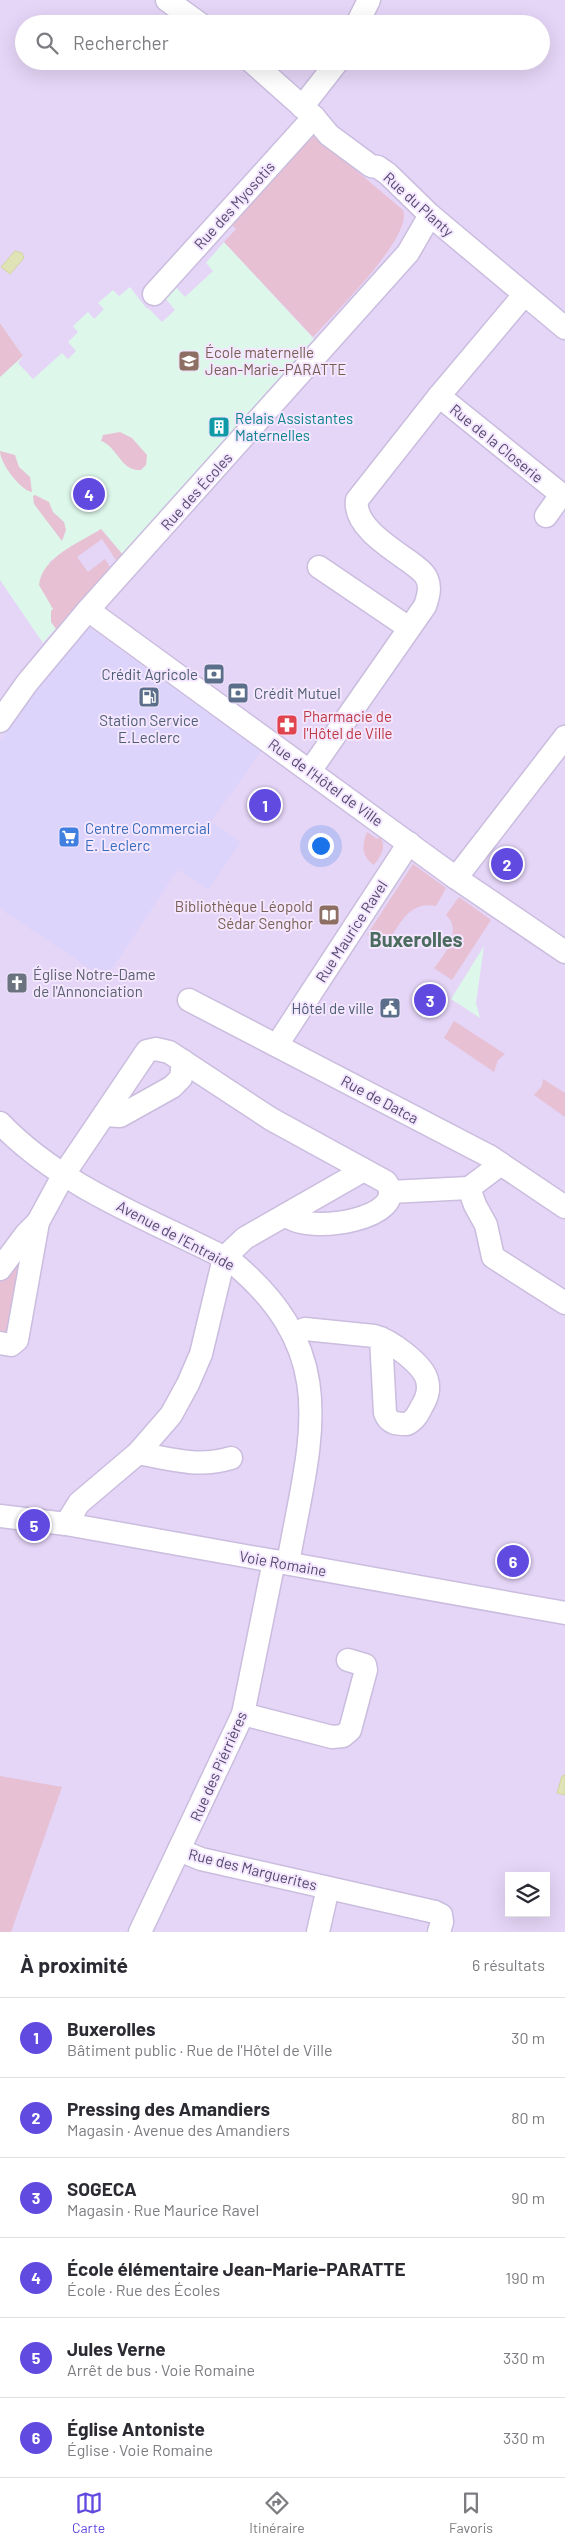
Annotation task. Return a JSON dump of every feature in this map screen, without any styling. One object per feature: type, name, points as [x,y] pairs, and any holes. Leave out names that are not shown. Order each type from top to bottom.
[{"type":"street","points":[[362,15],[369,0]]},
{"type":"street","points":[[178,3],[191,15]]},
{"type":"street","name":"Rue du Planty","points":[[260,70],[308,112],[332,137],[371,166],[378,167],[388,174],[430,215],[565,328]]},
{"type":"street","name":"Rue des Myosotis","points":[[154,294],[308,112],[333,70]]},
{"type":"street","name":"Rue des Écoles","points":[[0,721],[28,683],[88,610],[408,253],[430,215]]},
{"type":"street","name":"Rue de la Closerie","points":[[310,771],[409,628],[426,600],[429,587],[424,573],[363,524],[356,508],[362,493],[438,396],[524,295]]},
{"type":"street","name":"Rue de la Closerie","points":[[438,396],[557,491],[558,499],[546,516]]},
{"type":"street","points":[[319,567],[409,628]]},
{"type":"street","name":"Rue de l'Hôtel de Ville","points":[[88,610],[456,878],[563,946]]},
{"type":"street","points":[[456,878],[565,737]]},
{"type":"street","name":"Rue Maurice Ravel","points":[[277,1045],[409,842]]},
{"type":"street","name":"Rue de Datca","points":[[189,1000],[502,1164],[565,1207]]},
{"type":"street","points":[[0,1269],[26,1234],[38,1222],[64,1174],[147,1052],[163,1049],[271,1119],[386,1182],[390,1192],[388,1201],[379,1210],[348,1221],[332,1224],[298,1223],[286,1215]]},
{"type":"street","points":[[104,1114],[120,1116],[172,1087],[181,1078],[183,1061]]},
{"type":"street","name":"Avenue de l'Entraide","points":[[0,1122],[17,1140],[78,1184],[224,1258],[250,1277],[281,1313],[293,1334],[303,1358],[309,1384],[312,1413],[310,1443],[281,1562]]},
{"type":"street","points":[[390,1192],[469,1188],[502,1164]]},
{"type":"street","points":[[66,1524],[79,1503],[138,1453],[171,1415],[188,1384],[201,1354],[224,1258],[245,1238],[364,1170]]},
{"type":"street","points":[[469,1188],[475,1205],[486,1225],[493,1257],[565,1304]]},
{"type":"street","points":[[0,1342],[10,1345],[17,1340],[38,1222]]},
{"type":"street","points":[[293,1334],[305,1329],[381,1338]]},
{"type":"street","points":[[138,1453],[204,1464],[231,1458]]},
{"type":"street","name":"Voie Romaine","points":[[0,1516],[66,1524],[565,1613]]},
{"type":"street","name":"Rue des Piérrières","points":[[140,1932],[243,1714],[281,1562]]},
{"type":"street","points":[[243,1714],[332,1737],[343,1736],[350,1730],[366,1670],[365,1665],[348,1660]]},
{"type":"street","name":"Rue des Marguerites","points":[[179,1850],[201,1859],[435,1912],[440,1915],[442,1922],[439,1932]]},
{"type":"street","name":"Rue des Marguerites","points":[[318,1932],[328,1888]]},
{"type":"shaded area","points":[[0,0],[565,0],[565,1932],[0,1932]]},
{"type":"shaded area","points":[[314,135],[403,210],[403,222],[396,238],[384,256],[353,294],[313,337],[224,242],[236,229],[230,223],[310,136]]},
{"type":"shaded area","points":[[224,242],[314,339],[123,555],[101,529],[49,562],[79,602],[43,643],[0,580],[0,323],[23,356],[18,363],[33,379],[62,353],[68,359],[76,351],[68,342],[78,332],[73,326],[88,312],[94,319],[104,309],[98,303],[113,290],[119,296],[130,287],[147,309],[162,322],[175,310],[161,293],[172,283],[185,297],[213,271],[206,263]]},
{"type":"shaded area","points":[[15,251],[22,253],[24,258],[10,274],[1,267]]},
{"type":"shaded area","points":[[0,323],[23,356],[0,377]]},
{"type":"shaded area","points":[[120,432],[132,438],[147,455],[146,465],[141,470],[134,470],[129,467],[111,448],[101,441],[103,435]]},
{"type":"shaded area","points":[[0,451],[15,455],[19,467],[30,477],[32,492],[22,486],[7,469]]},
{"type":"shaded area","points":[[35,495],[49,502],[53,512],[64,522],[66,530],[62,541],[34,504],[33,496]]},
{"type":"shaded area","points":[[101,529],[123,555],[116,560],[102,539],[77,557],[88,572],[105,559],[110,567],[56,629],[51,622],[51,611],[53,609],[39,585],[42,575],[54,559],[73,545]]},
{"type":"shaded area","points":[[86,625],[261,751],[211,822],[241,842],[208,890],[178,869],[105,979],[0,909],[0,740]]},
{"type":"shaded area","points":[[367,832],[377,839],[380,837],[383,844],[381,855],[374,865],[367,858],[364,850]]},
{"type":"shaded area","points":[[413,864],[446,888],[436,906],[426,905],[411,911],[399,924],[385,947],[367,935]]},
{"type":"shaded area","points":[[459,897],[491,920],[452,980],[434,968],[443,956],[453,935],[451,921],[446,915]]},
{"type":"shaded area","points":[[484,946],[476,1003],[480,1018],[451,999]]},
{"type":"shaded area","points":[[454,1021],[505,1054],[498,1060],[494,1072],[444,1038]]},
{"type":"shaded area","points":[[543,1079],[565,1093],[565,1117],[534,1095],[542,1086]]},
{"type":"shaded area","points":[[28,1243],[8,1333],[0,1333],[0,1282]]},
{"type":"shaded area","points":[[565,1775],[565,1795],[557,1793],[562,1776]]},
{"type":"shaded area","points":[[0,1776],[62,1787],[11,1932],[0,1932]]},
{"type":"place","name":"École maternelle Jean-Marie-PARATTE","points":[[189,361]]},
{"type":"place","name":"Relais Assistantes Maternelles","points":[[219,427]]},
{"type":"place","name":"École élémentaire Jean-Marie-PARATTE","points":[[89,494]]},
{"type":"place","name":"Crédit Agricole","points":[[214,674]]},
{"type":"place","name":"Crédit Mutuel","points":[[238,693]]},
{"type":"place","name":"Station Service E.Leclerc","points":[[149,697]]},
{"type":"place","name":"Pharmacie de l'Hôtel de Ville","points":[[287,725]]},
{"type":"place","name":"Buxerolles","points":[[265,805]]},
{"type":"place","name":"Centre Commercial E. Leclerc","points":[[69,837]]},
{"type":"place","name":"Pressing des Amandiers","points":[[507,864]]},
{"type":"place","name":"Bibliothèque Léopold Sédar Senghor","points":[[329,915]]},
{"type":"place","name":"Église Notre-Dame de l'Annonciation","points":[[17,983]]},
{"type":"place","name":"SOGECA","points":[[430,1000]]},
{"type":"place","name":"Hôtel de ville","points":[[390,1008]]},
{"type":"place","name":"Jules Verne","points":[[34,1525]]},
{"type":"place","name":"Église Antoniste","points":[[513,1561]]},
{"type":"district","name":"Buxerolles","points":[[416,939]]}]
